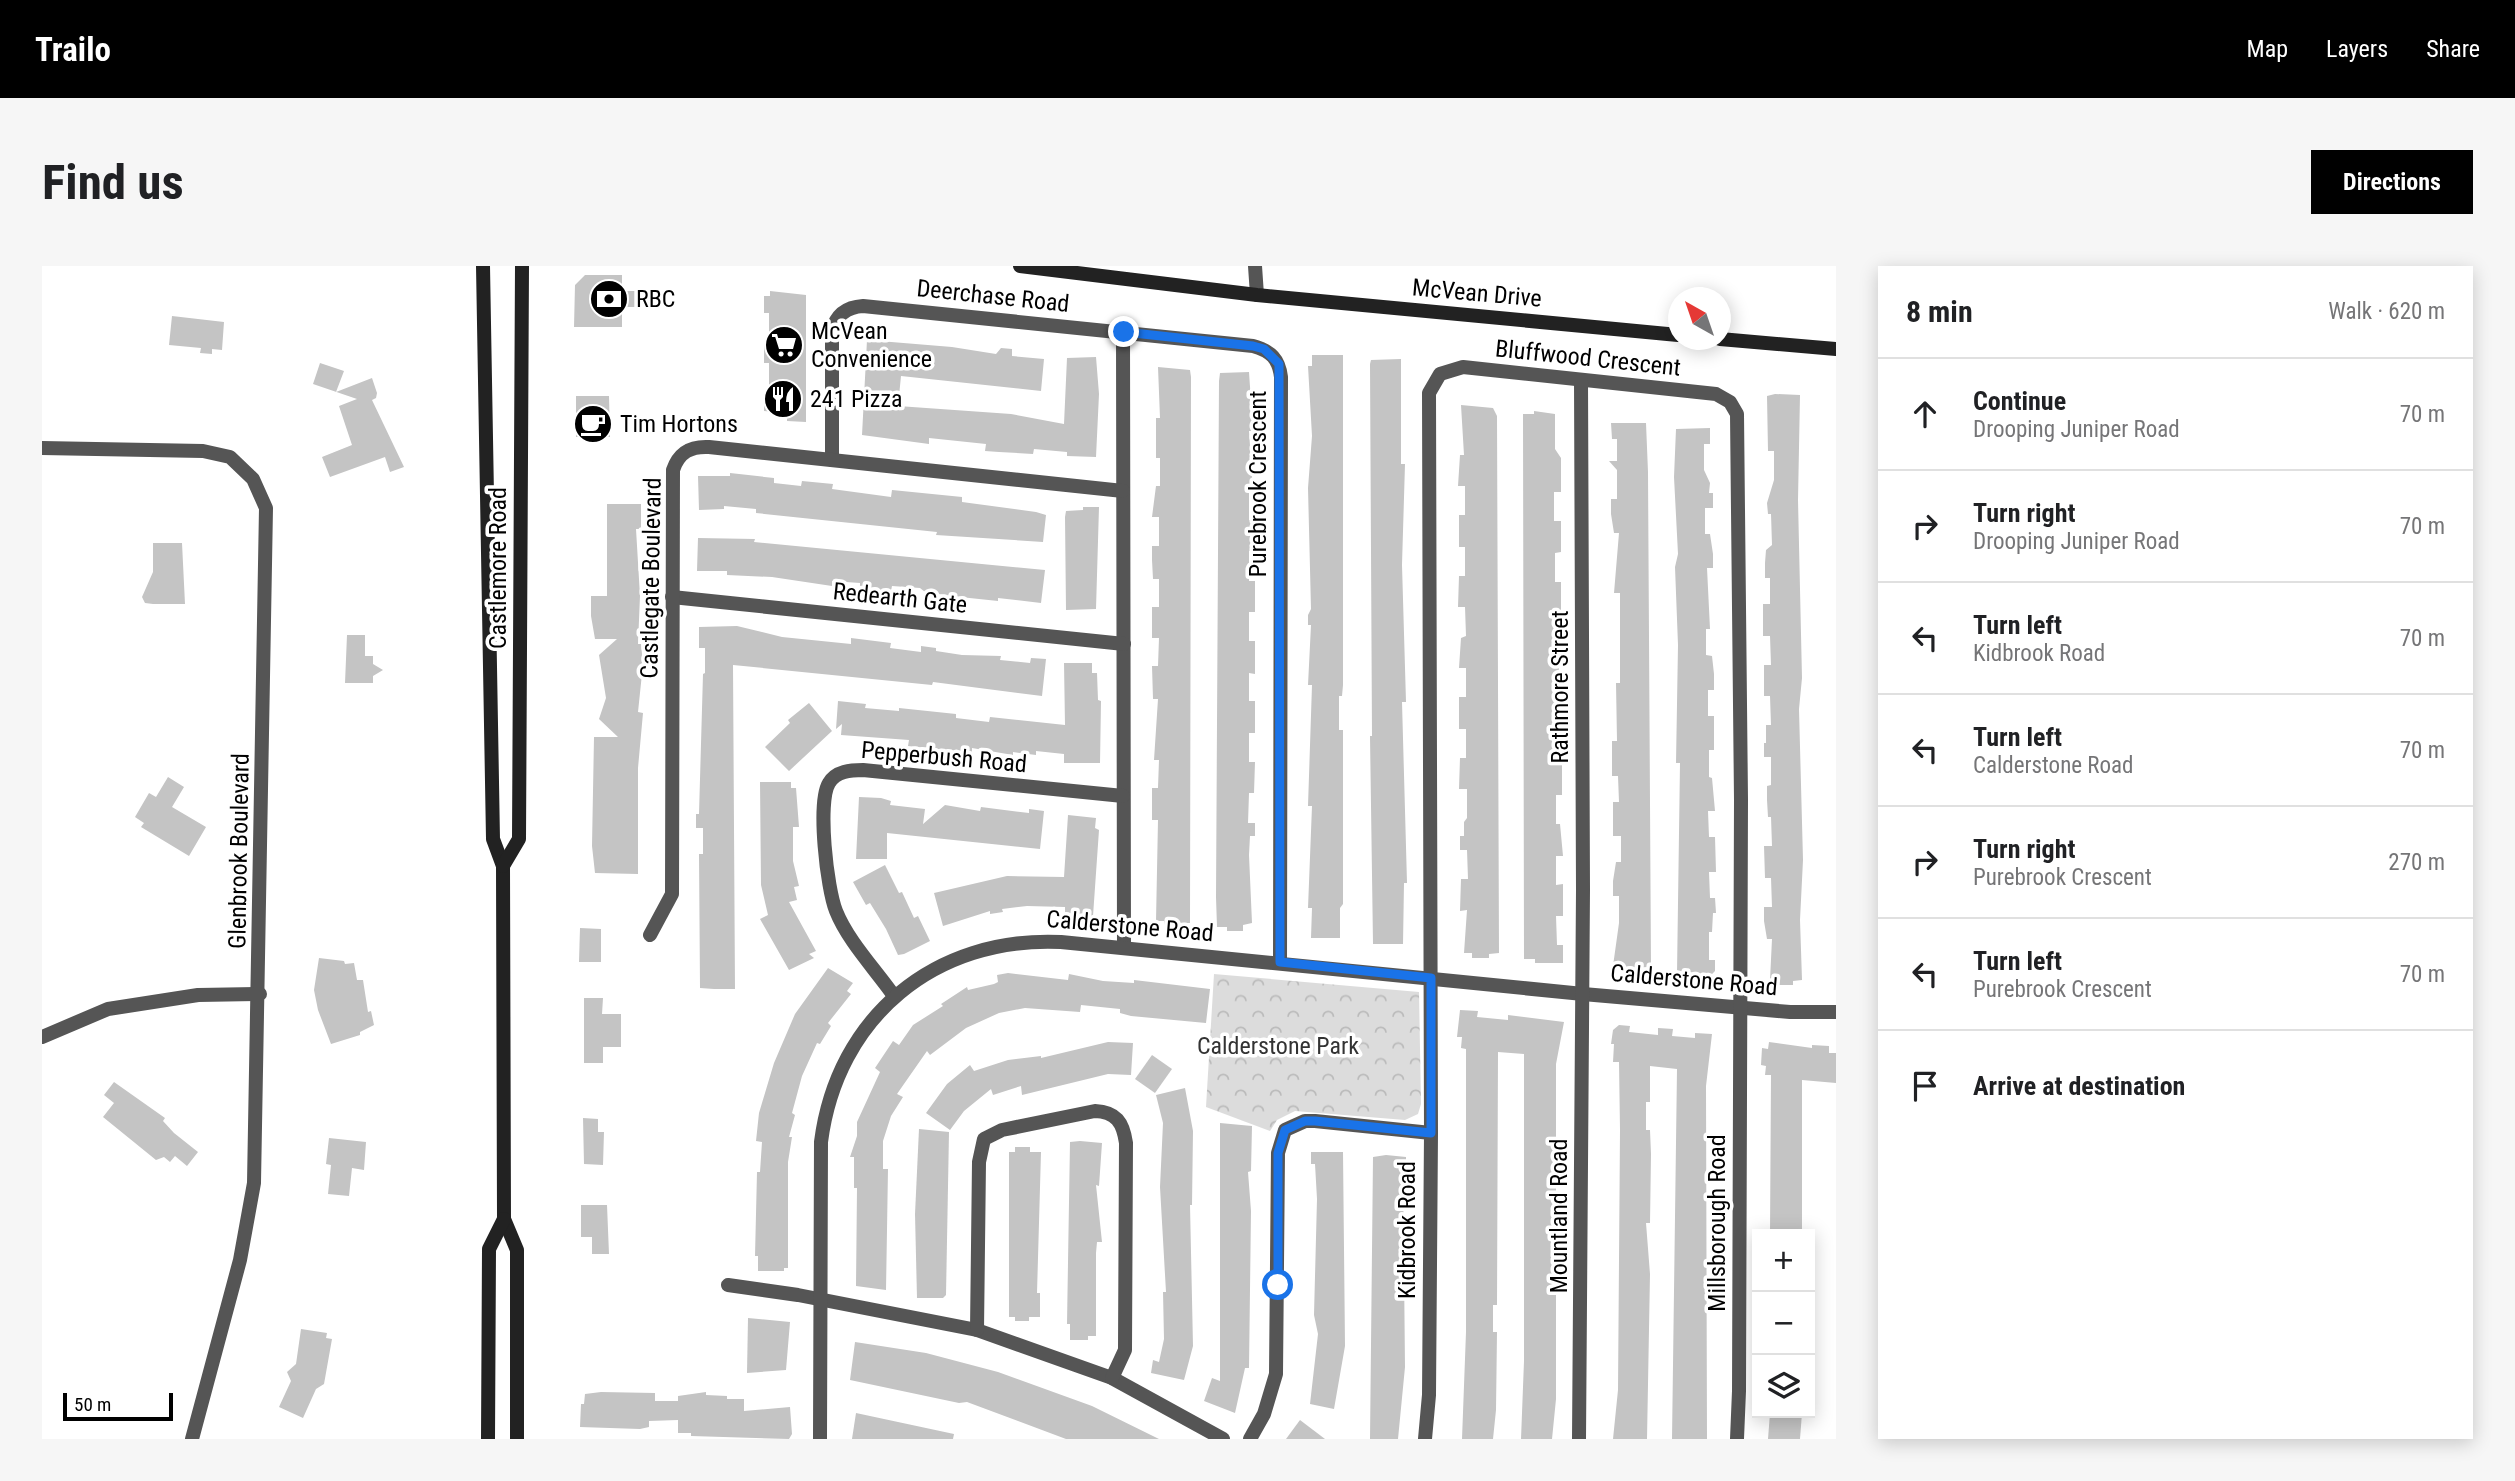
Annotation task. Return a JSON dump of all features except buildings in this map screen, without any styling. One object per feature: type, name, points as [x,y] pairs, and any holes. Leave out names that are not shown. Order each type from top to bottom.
[{"type":"main road","name":"Castlemore Road","points":[[483,266],[493,839],[503,866],[504,1219],[517,1250],[517,1439]]},
{"type":"main road","name":"Castlemore Road","points":[[503,866],[519,839],[522,266]]},
{"type":"main road","name":"McVean Drive","points":[[1020,266],[1256,295],[1668,334]]},
{"type":"main road","points":[[1731,340],[1836,349]]},
{"type":"main road","name":"Castlemore Road","points":[[488,1439],[489,1249],[504,1219]]},
{"type":"street","points":[[1255,266],[1256,295]]},
{"type":"street","name":"Deerchase Road","points":[[832,460],[832,331],[839,316],[847,309],[863,306],[1124,332]]},
{"type":"street","points":[[1124,332],[1124,947]]},
{"type":"street","name":"Purebrook Crescent","points":[[1124,332],[1253,346],[1264,349],[1279,364],[1280,962]]},
{"type":"street","name":"Bluffwood Crescent","points":[[1431,978],[1429,393],[1440,374],[1463,368],[1716,394],[1730,402],[1737,414],[1740,1008]]},
{"type":"street","name":"Rathmore Street","points":[[1581,381],[1583,994]]},
{"type":"street","name":"Castlegate Boulevard","points":[[650,935],[672,894],[673,470],[681,454],[703,447],[1123,491]]},
{"type":"street","name":"Glenbrook Boulevard","points":[[42,449],[203,451],[230,457],[253,479],[266,508],[260,994],[254,1183],[240,1260],[192,1439]]},
{"type":"street","name":"Redearth Gate","points":[[672,597],[1124,644]]},
{"type":"street","name":"Pepperbush Road","points":[[894,996],[844,926],[825,874],[825,796],[829,783],[838,775],[863,770],[1123,796]]},
{"type":"street","name":"Calderstone Road","points":[[820,1439],[821,1142],[827,1107],[839,1072],[856,1041],[894,996],[958,957],[1007,944],[1038,941],[1280,962],[1583,994],[1740,1008],[1836,1013]]},
{"type":"street","name":"Kidbrook Road","points":[[1425,1439],[1429,1395],[1431,978]]},
{"type":"street","points":[[42,1037],[108,1009],[198,995],[260,994]]},
{"type":"street","name":"Mountland Road","points":[[1579,1439],[1583,994]]},
{"type":"street","name":"Millsborough Road","points":[[1737,1439],[1740,1008]]},
{"type":"street","points":[[977,1329],[979,1162],[984,1139],[1002,1130],[1095,1111],[1108,1112],[1119,1119],[1126,1143],[1125,1350],[1112,1378]]},
{"type":"street","points":[[1250,1439],[1264,1414],[1276,1374],[1278,1153],[1285,1130],[1305,1121],[1315,1121],[1431,1133]]},
{"type":"street","points":[[728,1285],[820,1299],[977,1329],[1112,1378],[1223,1439]]},
{"type":"green space","name":"Calderstone Park","points":[[1214,974],[1419,992],[1421,1104],[1418,1114],[1405,1120],[1295,1111],[1277,1120],[1270,1131],[1206,1107]]},
{"type":"place","name":"RBC","points":[[609,299]]},
{"type":"place","name":"McVean Convenience","points":[[784,345]]},
{"type":"place","name":"241 Pizza","points":[[783,399]]},
{"type":"place","name":"Tim Hortons","points":[[593,424]]},
{"type":"route","points":[[1124,332],[1253,346],[1273,355],[1279,364],[1280,962],[1431,978],[1431,1133],[1315,1121],[1294,1124],[1285,1130],[1278,1153],[1278,1285]]}]
